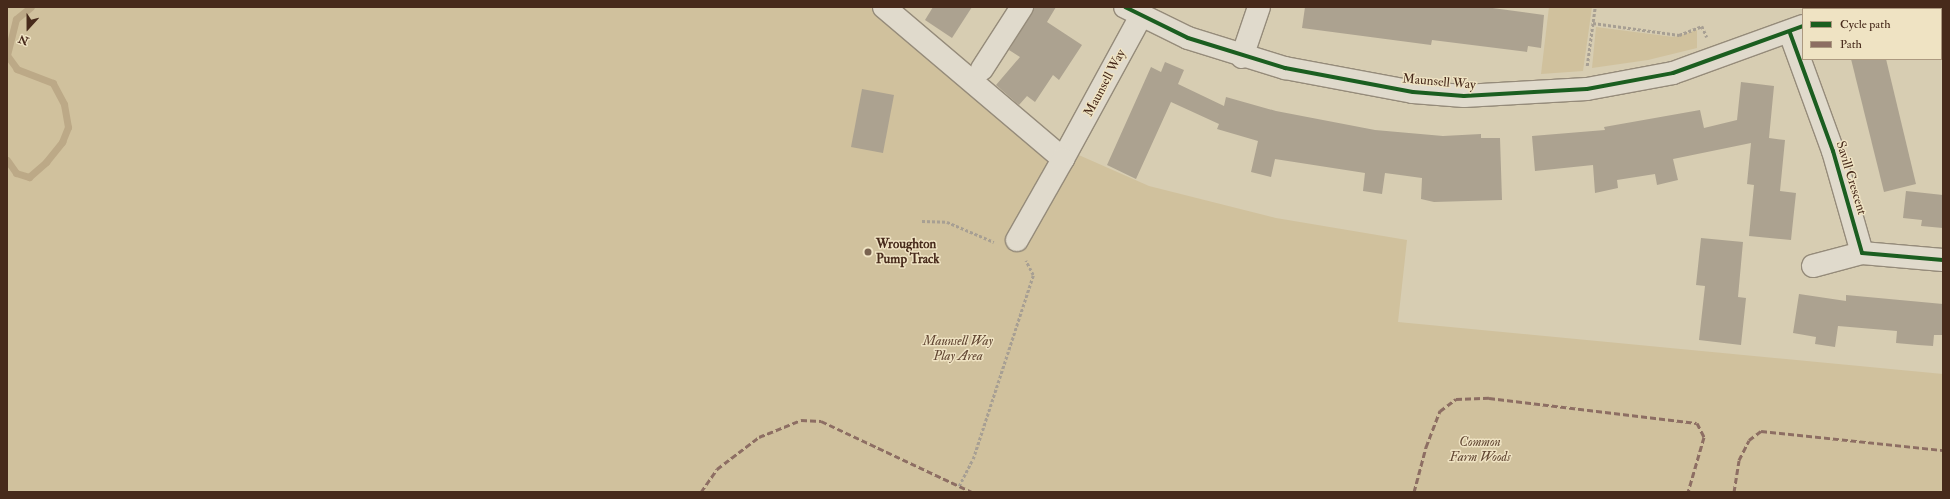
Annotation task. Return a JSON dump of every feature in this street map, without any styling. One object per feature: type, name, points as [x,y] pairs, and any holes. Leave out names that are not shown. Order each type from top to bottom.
[{"type":"street","points":[[884,7],[1066,154]]},
{"type":"street","points":[[982,69],[1022,7]]},
{"type":"street","points":[[1242,57],[1259,7]]},
{"type":"street","name":"Maunsell Way","points":[[1021,250],[1133,12],[1188,38],[1242,57],[1319,76],[1438,94],[1496,96],[1587,89],[1673,73],[1797,29]]},
{"type":"street","name":"Savill Crescent","points":[[1797,29],[1802,46]]},
{"type":"street","name":"Savill Crescent","points":[[1806,60],[1862,253]]},
{"type":"street","points":[[1813,266],[1862,253],[1943,260]]},
{"type":"path","points":[[1587,89],[1592,23],[1595,7]]},
{"type":"path","points":[[1592,23],[1679,34],[1702,26],[1716,59]]},
{"type":"path","points":[[959,486],[973,459],[1033,275],[1021,250]]},
{"type":"green space","points":[[7,7],[898,7],[1068,150],[1081,156],[1149,186],[1276,218],[1407,240],[1398,322],[1943,374],[1943,492],[7,492]]},
{"type":"green space","points":[[1549,7],[1592,7],[1583,71],[1541,74]]},
{"type":"green space","points":[[1596,27],[1674,37],[1697,30],[1697,48],[1648,60],[1592,68]]},
{"type":"building","points":[[933,7],[972,7],[952,38],[925,20]]},
{"type":"building","points":[[1034,7],[1056,7],[1047,22],[1082,45],[1059,80],[1053,75],[1035,102],[1027,96],[1019,105],[996,85],[1020,57],[1009,50]]},
{"type":"building","points":[[1305,7],[1485,7],[1544,15],[1541,48],[1528,46],[1527,52],[1432,40],[1431,45],[1302,28]]},
{"type":"building","points":[[1851,60],[1886,60],[1916,184],[1884,192]]},
{"type":"building","points":[[1165,62],[1184,70],[1178,84],[1224,106],[1226,97],[1276,111],[1375,130],[1443,136],[1481,134],[1481,138],[1500,138],[1502,200],[1434,202],[1421,199],[1422,178],[1385,173],[1382,194],[1363,191],[1365,173],[1275,159],[1271,177],[1251,172],[1258,141],[1217,129],[1219,124],[1171,102],[1136,179],[1107,165],[1151,67],[1161,72]]},
{"type":"building","points":[[1741,82],[1774,86],[1769,138],[1785,140],[1780,191],[1796,193],[1791,240],[1749,236],[1754,185],[1747,184],[1751,143],[1673,159],[1678,180],[1657,185],[1655,174],[1617,180],[1618,188],[1595,193],[1593,165],[1535,171],[1532,136],[1605,130],[1604,127],[1700,110],[1704,128],[1737,120]]},
{"type":"building","points":[[862,89],[894,95],[883,153],[851,147]]},
{"type":"building","points":[[1906,191],[1943,195],[1943,228],[1921,226],[1922,220],[1903,218]]},
{"type":"building","points":[[1701,238],[1743,242],[1738,297],[1746,298],[1741,345],[1699,340],[1705,286],[1696,285]]},
{"type":"building","points":[[1799,294],[1846,301],[1846,295],[1943,304],[1942,335],[1934,335],[1933,346],[1918,345],[1896,343],[1897,331],[1838,326],[1835,347],[1815,344],[1816,337],[1793,333]]},
{"type":"waterway","points":[[7,160],[16,173],[29,177],[46,162],[62,142],[68,127],[64,104],[53,83],[17,69],[7,55],[16,19],[31,7]]},
{"type":"marked path","points":[[1414,492],[1426,447],[1440,411],[1456,399],[1489,398],[1697,423],[1704,437],[1688,492]]},
{"type":"marked path","points":[[701,492],[717,469],[759,437],[801,420],[821,421],[972,492]]},
{"type":"marked path","points":[[1734,492],[1739,460],[1749,440],[1761,431],[1943,450]]},
{"type":"cycle path","points":[[1125,7],[1188,38],[1285,68],[1413,92],[1464,96],[1587,89],[1673,73],[1802,26]]},
{"type":"cycle path","points":[[1790,33],[1833,151],[1862,253],[1943,260]]},
{"type":"place","name":"Wroughton Pump Track","points":[[868,252]]},
{"type":"park label","name":"Maunsell Way Play Area","points":[[958,350]]},
{"type":"park label","name":"Common Farm Woods","points":[[1480,450]]}]
